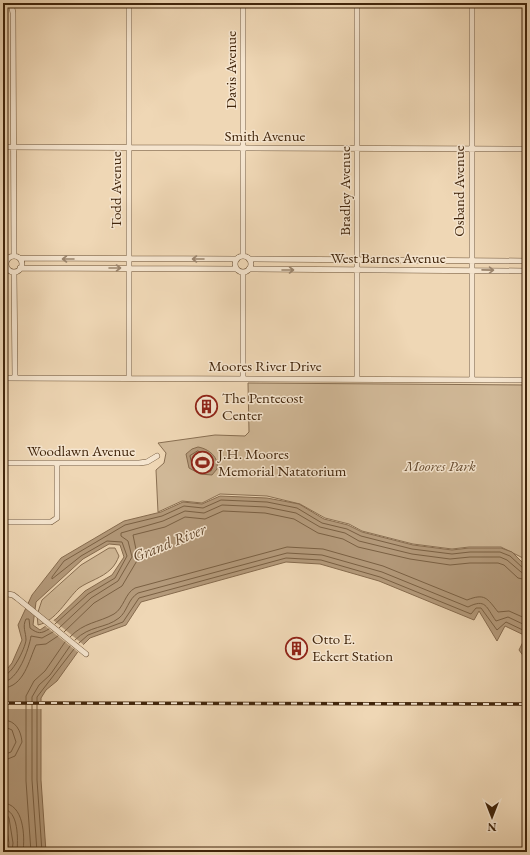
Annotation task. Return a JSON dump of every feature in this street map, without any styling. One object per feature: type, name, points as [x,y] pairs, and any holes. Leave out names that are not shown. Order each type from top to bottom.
[{"type":"street","points":[[11,3],[13,13],[14,256]]},
{"type":"street","name":"Todd Avenue","points":[[129,3],[129,378]]},
{"type":"street","name":"Davis Avenue","points":[[243,3],[243,256]]},
{"type":"street","name":"Bradley Avenue","points":[[357,3],[357,379]]},
{"type":"street","name":"Osband Avenue","points":[[472,3],[472,379]]},
{"type":"street","name":"Smith Avenue","points":[[3,147],[527,149]]},
{"type":"street","points":[[14,256],[20,258],[237,259],[243,256],[249,259],[251,263],[249,269],[243,272],[236,269],[20,268],[14,272],[5,268],[5,259],[14,256]]},
{"type":"street","points":[[20,258],[22,263],[20,268]]},
{"type":"street","points":[[236,269],[235,264],[237,259]]},
{"type":"street","name":"West Barnes Avenue","points":[[249,259],[527,261]]},
{"type":"street","name":"West Barnes Avenue","points":[[249,269],[527,271]]},
{"type":"street","points":[[14,272],[14,378]]},
{"type":"street","points":[[243,272],[243,378]]},
{"type":"street","name":"Moores River Drive","points":[[3,378],[527,380]]},
{"type":"street","name":"Woodlawn Avenue","points":[[3,463],[139,463],[147,462],[157,456]]},
{"type":"street","points":[[3,522],[51,522],[57,518],[58,463]]},
{"type":"street","points":[[3,593],[13,595],[86,654]]},
{"type":"green space","name":"Moores Park","points":[[248,383],[527,385],[527,560],[501,547],[469,547],[452,549],[413,544],[362,531],[349,524],[325,518],[300,504],[267,496],[220,494],[202,503],[182,501],[158,512],[156,470],[164,463],[166,453],[158,443],[215,435],[245,436],[249,432]]},
{"type":"green space","points":[[109,548],[115,548],[119,556],[116,563],[104,575],[79,588],[55,615],[44,623],[38,625],[37,615],[42,600],[81,565]]},
{"type":"water","points":[[198,447],[206,450],[215,457],[217,469],[212,475],[200,474],[189,468],[186,454],[192,449]]},
{"type":"water","name":"Grand River","points":[[220,496],[267,498],[299,504],[324,519],[348,525],[362,532],[413,545],[452,550],[469,548],[501,548],[512,552],[527,567],[527,661],[519,650],[526,636],[505,626],[497,641],[479,611],[474,620],[379,581],[320,564],[286,562],[141,602],[126,625],[90,638],[82,646],[57,681],[46,690],[41,698],[41,780],[46,852],[8,852],[9,843],[3,806],[3,748],[7,742],[3,729],[3,674],[12,663],[22,640],[18,625],[32,595],[61,558],[124,521],[161,512],[183,502],[202,504]],"holes":[[[109,544],[120,545],[124,557],[112,575],[85,591],[56,619],[40,630],[33,625],[36,602],[83,559]]]},
{"type":"pier","points":[[52,619],[85,646],[79,653],[44,625]]},
{"type":"pier","points":[[3,701],[43,701],[43,709],[3,709]]},
{"type":"railway","points":[[3,703],[527,704]]},
{"type":"place","name":"The Pentecost Center","points":[[206,407]]},
{"type":"place","name":"J.H. Moores Memorial Natatorium","points":[[202,463]]},
{"type":"place","name":"Otto E. Eckert Station","points":[[297,648]]}]
